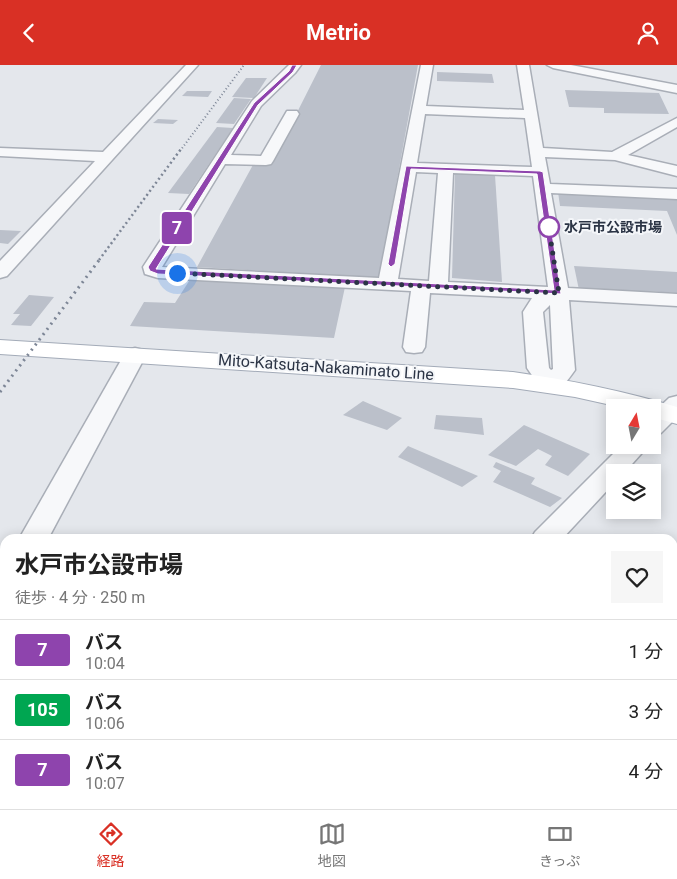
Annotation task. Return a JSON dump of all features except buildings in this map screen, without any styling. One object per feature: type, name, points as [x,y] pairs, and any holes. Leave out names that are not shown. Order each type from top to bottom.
[{"type":"main road","name":"Mito-Katsuta-Nakaminato Line","points":[[0,347],[405,372],[550,385],[608,396],[663,412]]},
{"type":"street","points":[[0,272],[192,65]]},
{"type":"street","points":[[222,159],[266,161],[279,107],[294,65]]},
{"type":"street","points":[[388,284],[427,65]]},
{"type":"street","points":[[499,290],[524,301],[533,312],[538,368],[550,385],[564,370],[559,293],[523,65]]},
{"type":"street","points":[[553,65],[677,89]]},
{"type":"street","points":[[279,107],[222,159],[152,267],[152,270],[158,272],[677,300]]},
{"type":"street","points":[[418,110],[531,114]]},
{"type":"street","points":[[616,156],[677,122]]},
{"type":"street","points":[[0,152],[107,157]]},
{"type":"street","points":[[537,152],[616,156],[677,171]]},
{"type":"street","points":[[408,167],[446,168],[677,194]]},
{"type":"street","points":[[414,347],[429,286],[446,168]]},
{"type":"street","points":[[533,312],[539,302],[559,293]]},
{"type":"street","points":[[36,534],[135,355]]},
{"type":"street","points":[[550,534],[627,454]]},
{"type":"railway","points":[[180,151],[244,65]]},
{"type":"railway","points":[[99,260],[181,149]]},
{"type":"railway","points":[[0,392],[100,259]]},
{"type":"bus line","name":"7","points":[[294,65],[291,71],[256,105],[152,267],[152,270],[158,272],[559,293],[540,172],[408,167],[391,264]]},
{"type":"place","name":"水戸市公設市場","points":[[549,227]]},
{"type":"route","points":[[177,273],[559,293],[548,223],[549,227]]}]
